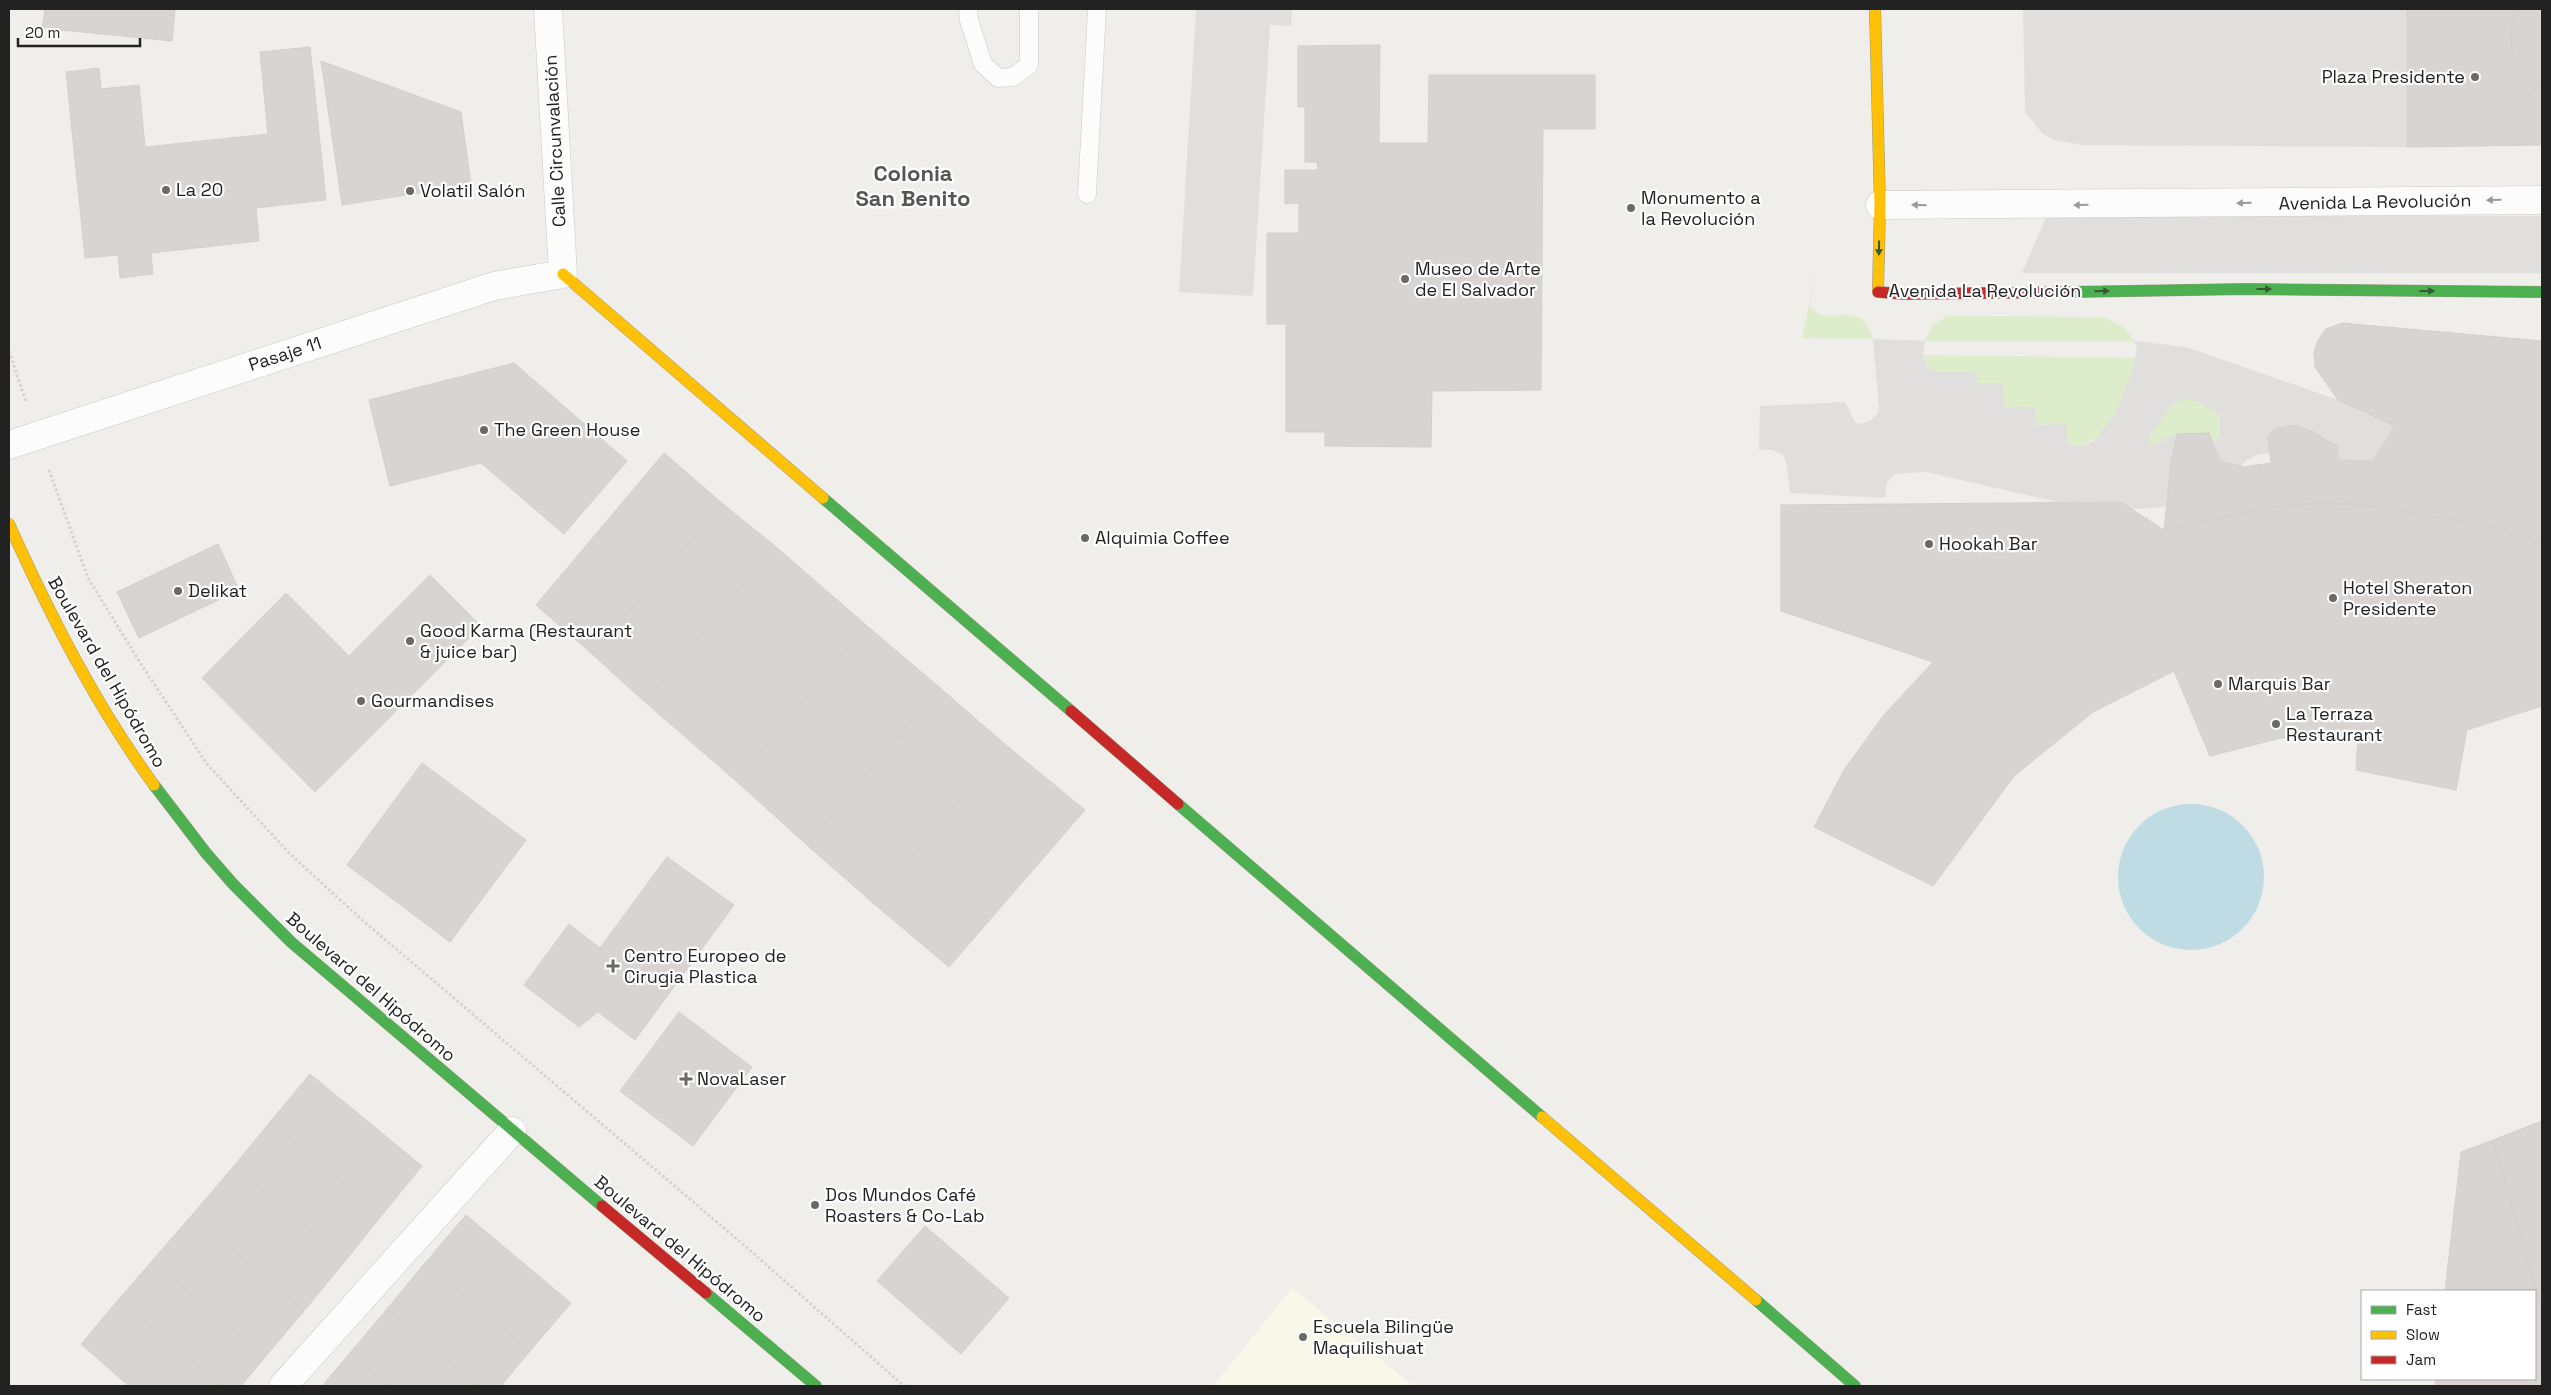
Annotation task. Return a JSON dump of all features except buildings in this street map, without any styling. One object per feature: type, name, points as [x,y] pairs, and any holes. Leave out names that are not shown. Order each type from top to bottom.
[{"type":"street","name":"Calle Circunvalación","points":[[548,9],[563,274]]},
{"type":"street","points":[[1875,9],[1880,205]]},
{"type":"street","name":"Avenida La Revolución","points":[[2542,200],[1880,205],[1878,292],[1904,294],[2239,289],[2542,292]]},
{"type":"street","name":"Pasaje 11","points":[[9,445],[494,286],[563,274]]},
{"type":"street","points":[[563,274],[1855,1386]]},
{"type":"street","name":"Boulevard del Hipódromo","points":[[9,524],[35,584],[108,716],[145,774],[207,854],[270,922],[512,1131],[816,1386]]},
{"type":"street","points":[[283,1386],[512,1131]]},
{"type":"lane","points":[[968,9],[969,20],[983,64],[998,78],[1013,77],[1029,65],[1029,9]]},
{"type":"lane","points":[[1087,194],[1097,9]]},
{"type":"path","points":[[9,351],[88,578],[141,664],[207,764],[289,853],[361,918],[745,1246],[904,1386]]},
{"type":"shaded area","points":[[1196,9],[1292,9],[1291,26],[1270,25],[1253,296],[1179,292]]},
{"type":"shaded area","points":[[2023,9],[2407,9],[2407,147],[2081,145],[2054,140],[2042,133],[2025,112]]},
{"type":"shaded area","points":[[2047,215],[2542,216],[2542,273],[2022,273]]},
{"type":"shaded area","points":[[1873,339],[1925,341],[1923,355],[1927,367],[1937,372],[1976,371],[1978,383],[2002,383],[2005,408],[2034,407],[2037,425],[2066,423],[2067,442],[2074,446],[2084,445],[2094,441],[2115,414],[2133,370],[2137,347],[2134,341],[2186,347],[2338,400],[2395,426],[2373,461],[2293,460],[2278,453],[2259,454],[2245,461],[2235,473],[2169,506],[2141,509],[2091,507],[2057,502],[1926,472],[1895,474],[1887,483],[1885,498],[1790,493],[1786,461],[1782,454],[1771,450],[1759,449],[1760,406],[1845,402],[1855,422],[1859,424],[1870,421],[1877,414],[1879,407]],"holes":[[[2183,398],[2199,402],[2214,411],[2220,419],[2220,435],[2213,444],[2209,433],[2177,434],[2150,446],[2149,437],[2171,406]]]},
{"type":"shaded area","name":"Escuela Bilingüe Maquilishuat","points":[[1292,1288],[1413,1386],[1213,1386]]},
{"type":"green space","points":[[1817,269],[1810,306],[1815,312],[1822,315],[1851,315],[1858,317],[1867,325],[1873,339],[1802,338]]},
{"type":"green space","points":[[1948,316],[2104,317],[2124,327],[2134,341],[1925,341],[1933,324]]},
{"type":"green space","points":[[1923,355],[2136,358],[2123,399],[2108,426],[2087,443],[2074,446],[2067,442],[2065,423],[2037,425],[2005,408],[1978,383],[1976,371],[1937,372],[1927,367]]},
{"type":"green space","points":[[2183,398],[2201,402],[2215,413],[2221,427],[2219,435],[2213,444],[2177,434],[2150,446],[2149,437],[2171,406]]},
{"type":"water","points":[[2191,804],[2219,810],[2242,826],[2258,849],[2264,877],[2258,905],[2242,928],[2219,944],[2191,950],[2163,944],[2140,928],[2124,905],[2118,877],[2124,849],[2140,826],[2163,810]]},
{"type":"traffic: fast","points":[[2069,292],[2248,289],[2542,292]]},
{"type":"traffic: fast","points":[[823,498],[1071,711]]},
{"type":"traffic: fast","points":[[154,785],[206,853],[233,884],[291,942],[602,1206]]},
{"type":"traffic: fast","points":[[1178,804],[1542,1117]]},
{"type":"traffic: fast","points":[[706,1293],[816,1386]]},
{"type":"traffic: fast","points":[[1756,1300],[1855,1386]]},
{"type":"traffic: slow","points":[[1875,9],[1880,205],[1878,292]]},
{"type":"traffic: slow","points":[[563,274],[823,498]]},
{"type":"traffic: slow","points":[[9,524],[57,625],[93,691],[154,785]]},
{"type":"traffic: slow","points":[[1542,1117],[1756,1300]]},
{"type":"traffic: jam","points":[[1878,292],[1904,294],[2069,292]]},
{"type":"traffic: jam","points":[[1071,711],[1178,804]]},
{"type":"traffic: jam","points":[[602,1206],[706,1293]]},
{"type":"place","name":"Plaza Presidente","points":[[2475,77]]},
{"type":"place","name":"La 20","points":[[166,190]]},
{"type":"place","name":"Volatil Salón","points":[[410,191]]},
{"type":"place","name":"Monumento a la Revolución","points":[[1631,208]]},
{"type":"place","name":"Museo de Arte de El Salvador","points":[[1405,279]]},
{"type":"place","name":"The Green House","points":[[484,430]]},
{"type":"place","name":"Alquimia Coffee","points":[[1085,538]]},
{"type":"place","name":"Hookah Bar","points":[[1929,544]]},
{"type":"place","name":"Delikat","points":[[178,591]]},
{"type":"place","name":"Hotel Sheraton Presidente","points":[[2333,598]]},
{"type":"place","name":"Good Karma (Restaurant & juice bar)","points":[[410,641]]},
{"type":"place","name":"Marquis Bar","points":[[2218,684]]},
{"type":"place","name":"Gourmandises","points":[[361,701]]},
{"type":"place","name":"La Terraza Restaurant","points":[[2276,724]]},
{"type":"place","name":"Centro Europeo de Cirugia Plastica","points":[[613,966]]},
{"type":"place","name":"NovaLaser","points":[[686,1079]]},
{"type":"place","name":"Dos Mundos Café Roasters & Co-Lab","points":[[815,1205]]},
{"type":"place","name":"Escuela Bilingüe Maquilishuat","points":[[1303,1337]]},
{"type":"district","name":"Colonia San Benito","points":[[913,186]]}]
